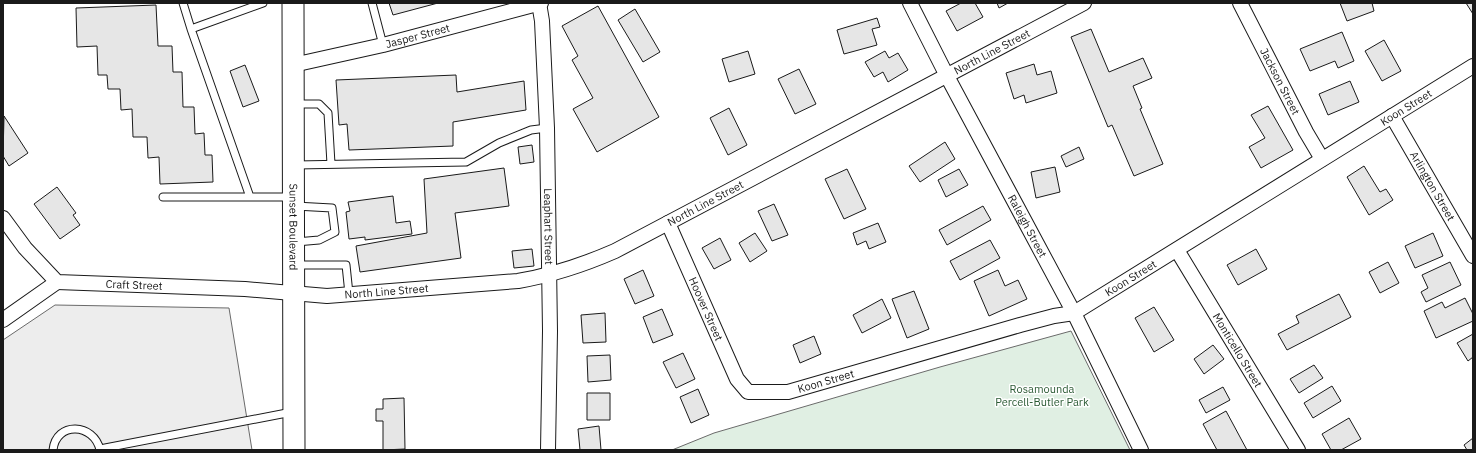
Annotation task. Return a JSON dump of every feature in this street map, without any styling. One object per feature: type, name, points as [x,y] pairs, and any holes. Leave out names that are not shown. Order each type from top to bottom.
[{"type":"main road","name":"Sunset Boulevard","points":[[293,3],[294,450]]},
{"type":"street","name":"Jasper Street","points":[[294,65],[383,45],[540,3]]},
{"type":"street","name":"Leaphart Street","points":[[540,3],[547,128],[550,331],[548,450]]},
{"type":"street","name":"Raleigh Street","points":[[910,3],[946,76],[1074,313],[1141,450]]},
{"type":"street","name":"North Line Street","points":[[294,293],[327,296],[518,281],[548,276],[577,267],[615,251],[1084,3]]},
{"type":"street","name":"Jackson Street","points":[[1240,3],[1306,132],[1322,159]]},
{"type":"street","name":"Koon Street","points":[[748,392],[788,392],[1020,325],[1054,316],[1074,313],[1473,66]]},
{"type":"street","name":"Arlington Street","points":[[1392,116],[1473,256]]},
{"type":"street","points":[[3,218],[25,248],[57,282],[3,320]]},
{"type":"street","name":"Hoover Street","points":[[668,223],[737,379],[748,392]]},
{"type":"street","name":"Monticello Street","points":[[1177,250],[1298,450]]},
{"type":"street","name":"Craft Street","points":[[57,282],[245,289],[294,293]]},
{"type":"lane","points":[[183,3],[250,197]]},
{"type":"lane","points":[[191,29],[263,3]]},
{"type":"lane","points":[[372,3],[383,45]]},
{"type":"lane","points":[[294,104],[319,104],[328,113],[331,164]]},
{"type":"lane","points":[[294,165],[466,162],[499,143],[531,130],[547,128]]},
{"type":"lane","points":[[163,197],[250,197],[332,208],[335,232],[319,240],[294,242]]},
{"type":"lane","points":[[294,266],[346,265],[349,294]]},
{"type":"lane","points":[[53,450],[60,435],[74,429],[81,429],[94,436],[100,450],[294,411]]},
{"type":"green space","name":"Rosamounda Percell-Butler Park","points":[[1071,331],[1130,450],[672,450],[714,433],[940,367]]},
{"type":"shaded area","points":[[55,305],[229,308],[252,450],[3,450],[3,340]]},
{"type":"building","points":[[389,3],[438,3],[393,15]]},
{"type":"building","points":[[961,3],[975,3],[983,17],[957,31],[946,11]]},
{"type":"building","points":[[997,3],[1008,3],[999,8]]},
{"type":"building","points":[[1340,3],[1372,3],[1374,11],[1347,21]]},
{"type":"building","points":[[1466,3],[1473,3],[1473,14]]},
{"type":"building","points":[[156,5],[158,46],[172,46],[173,72],[182,72],[183,107],[194,107],[195,134],[204,133],[205,155],[212,155],[213,182],[160,184],[159,157],[148,158],[147,137],[133,137],[132,109],[121,110],[120,89],[108,89],[107,75],[98,75],[97,46],[77,47],[76,8]]},
{"type":"building","points":[[598,6],[659,117],[597,152],[573,109],[593,98],[572,60],[578,56],[562,26]]},
{"type":"building","points":[[635,9],[660,52],[643,62],[618,20]]},
{"type":"building","points":[[877,18],[880,27],[872,29],[877,45],[844,54],[837,30]]},
{"type":"building","points":[[1091,29],[1109,72],[1143,58],[1152,78],[1133,86],[1142,108],[1140,109],[1163,164],[1134,176],[1112,125],[1108,127],[1071,37]]},
{"type":"building","points":[[1342,32],[1354,61],[1338,68],[1335,61],[1310,71],[1300,49]]},
{"type":"building","points":[[1384,40],[1401,71],[1382,81],[1365,51]]},
{"type":"building","points":[[748,51],[755,74],[729,82],[722,59]]},
{"type":"building","points":[[885,51],[889,58],[898,53],[908,70],[888,82],[883,72],[874,77],[865,62]]},
{"type":"building","points":[[1034,64],[1037,75],[1051,71],[1057,93],[1026,103],[1024,95],[1014,99],[1006,73]]},
{"type":"building","points":[[245,65],[259,101],[243,107],[230,71]]},
{"type":"building","points":[[799,69],[816,104],[795,114],[778,79]]},
{"type":"building","points":[[456,75],[457,92],[524,81],[526,110],[453,122],[453,146],[349,150],[347,124],[339,125],[336,80]]},
{"type":"building","points":[[1350,81],[1359,102],[1328,115],[1319,94]]},
{"type":"building","points":[[1268,106],[1293,150],[1261,168],[1249,147],[1265,138],[1251,115]]},
{"type":"building","points":[[729,108],[747,145],[728,155],[710,118]]},
{"type":"building","points":[[4,116],[28,153],[9,166],[3,156]]},
{"type":"building","points":[[945,142],[955,159],[920,182],[909,166]]},
{"type":"building","points":[[532,145],[534,162],[520,164],[518,147]]},
{"type":"building","points":[[1079,147],[1084,159],[1066,167],[1061,156]]},
{"type":"building","points":[[1364,166],[1380,192],[1386,189],[1393,200],[1369,215],[1347,177]]},
{"type":"building","points":[[1055,167],[1060,192],[1036,198],[1031,172]]},
{"type":"building","points":[[504,168],[509,206],[455,213],[461,258],[360,272],[356,246],[427,233],[424,179]]},
{"type":"building","points":[[847,169],[866,209],[844,219],[825,179]]},
{"type":"building","points":[[959,169],[968,185],[946,197],[938,180]]},
{"type":"building","points":[[57,187],[76,213],[73,215],[80,225],[60,239],[34,204]]},
{"type":"building","points":[[393,196],[396,223],[410,221],[412,234],[365,240],[365,237],[349,239],[346,212],[350,211],[348,202]]},
{"type":"building","points":[[774,204],[788,235],[772,241],[758,211]]},
{"type":"building","points":[[983,206],[991,220],[947,245],[939,230]]},
{"type":"building","points":[[878,223],[886,242],[869,249],[866,241],[857,245],[853,233]]},
{"type":"building","points":[[755,233],[767,251],[750,262],[739,243]]},
{"type":"building","points":[[1433,233],[1443,256],[1415,268],[1405,246]]},
{"type":"building","points":[[720,238],[731,260],[714,269],[702,248]]},
{"type":"building","points":[[990,240],[1000,258],[960,280],[950,261]]},
{"type":"building","points":[[532,249],[534,266],[514,268],[512,251]]},
{"type":"building","points":[[1256,249],[1267,269],[1238,285],[1227,265]]},
{"type":"building","points":[[1388,262],[1399,283],[1380,293],[1369,272]]},
{"type":"building","points":[[1450,262],[1461,285],[1426,302],[1421,292],[1428,288],[1422,275]]},
{"type":"building","points":[[643,270],[654,296],[635,304],[624,279]]},
{"type":"building","points":[[998,270],[1005,286],[1018,280],[1027,299],[989,316],[974,281]]},
{"type":"building","points":[[914,291],[929,329],[907,338],[892,299]]},
{"type":"building","points":[[1339,294],[1351,317],[1287,350],[1278,334],[1299,323],[1296,316]]},
{"type":"building","points":[[1465,298],[1473,314],[1473,321],[1436,338],[1424,311],[1442,302],[1445,308]]},
{"type":"building","points":[[882,299],[891,318],[862,333],[853,315]]},
{"type":"building","points":[[1154,307],[1174,340],[1154,352],[1135,318]]},
{"type":"building","points":[[662,309],[673,335],[653,343],[643,317]]},
{"type":"building","points":[[605,313],[606,342],[583,343],[581,315]]},
{"type":"building","points":[[1473,334],[1473,357],[1468,361],[1457,343]]},
{"type":"building","points":[[814,336],[821,354],[800,363],[793,345]]},
{"type":"building","points":[[1213,345],[1224,359],[1204,374],[1194,359]]},
{"type":"building","points":[[683,353],[695,379],[676,388],[663,362]]},
{"type":"building","points":[[610,355],[611,380],[588,382],[587,356]]},
{"type":"building","points":[[1314,365],[1323,378],[1299,393],[1290,379]]},
{"type":"building","points":[[1332,386],[1341,401],[1313,418],[1304,403]]},
{"type":"building","points":[[1223,387],[1230,400],[1206,413],[1199,400]]},
{"type":"building","points":[[698,389],[709,415],[691,423],[680,397]]},
{"type":"building","points":[[587,393],[610,393],[610,420],[587,420]]},
{"type":"building","points":[[404,398],[405,449],[383,450],[383,421],[376,421],[376,409],[383,409],[383,399]]},
{"type":"building","points":[[1226,411],[1247,450],[1217,450],[1203,424]]},
{"type":"building","points":[[1349,418],[1361,439],[1341,450],[1331,450],[1322,434]]},
{"type":"building","points":[[599,426],[601,450],[580,450],[578,429]]},
{"type":"building","points":[[1473,438],[1473,450],[1467,450],[1464,445]]}]
